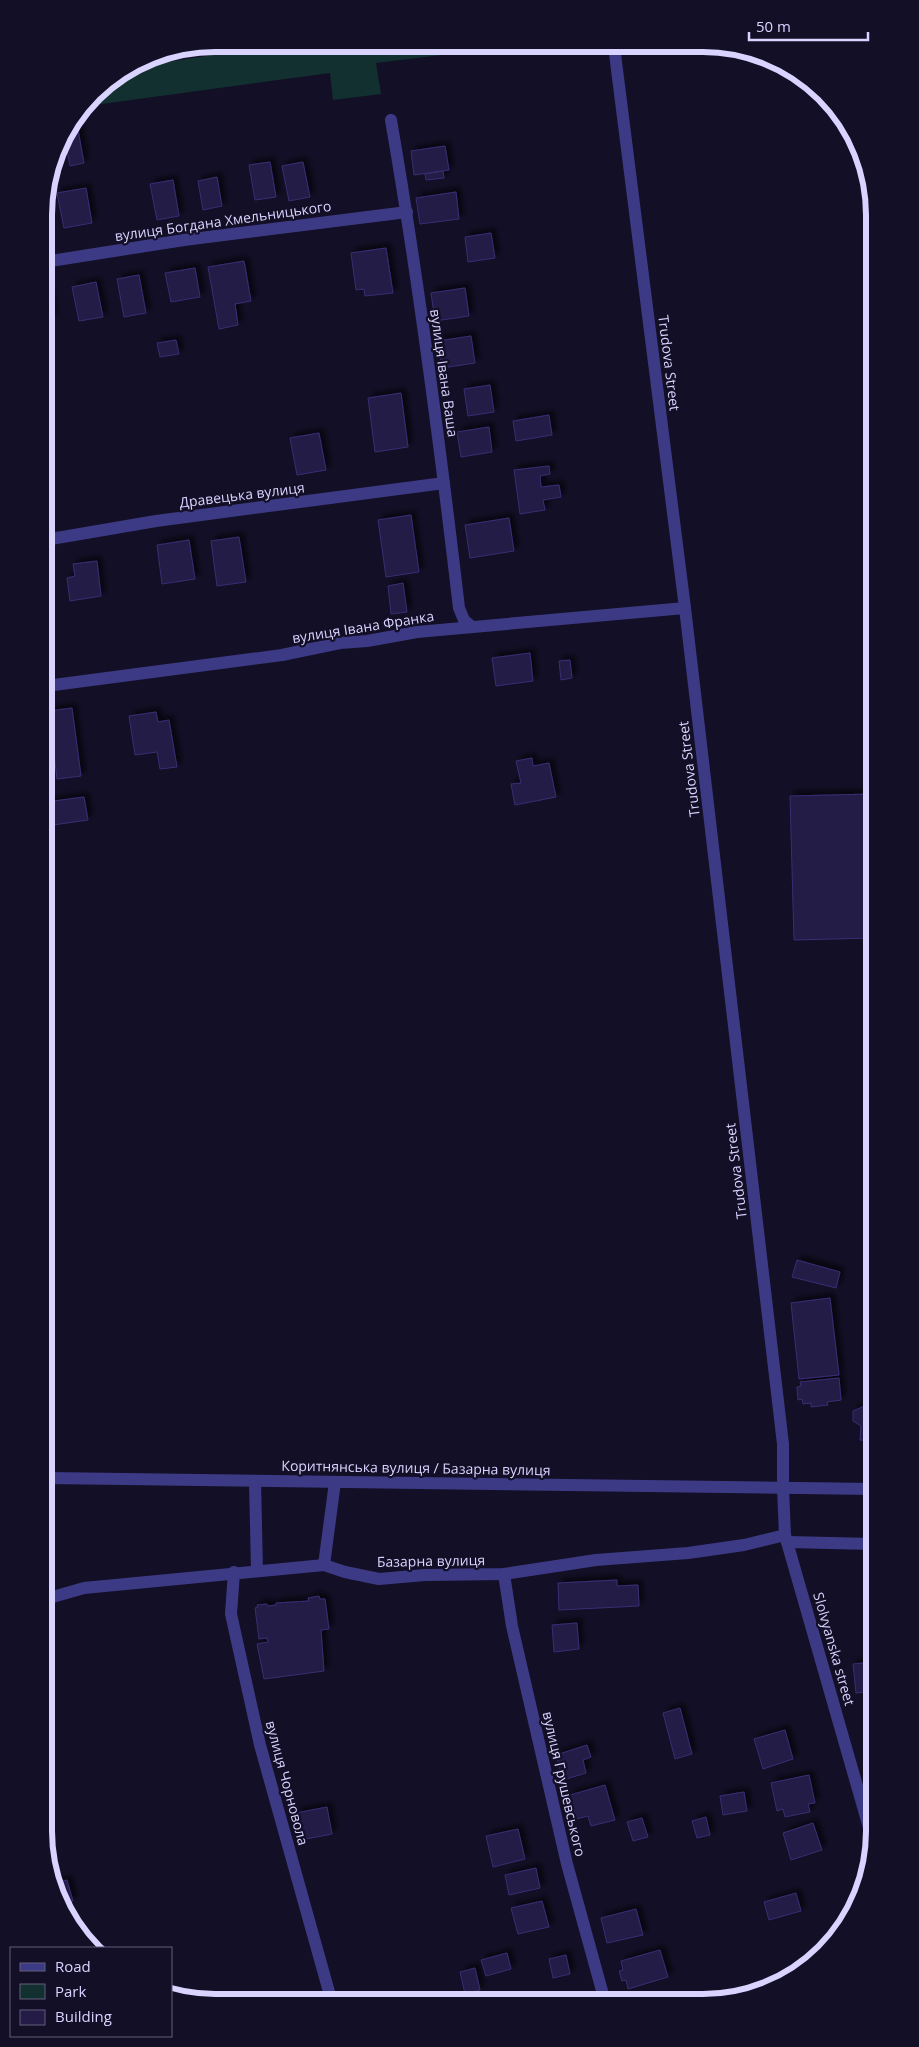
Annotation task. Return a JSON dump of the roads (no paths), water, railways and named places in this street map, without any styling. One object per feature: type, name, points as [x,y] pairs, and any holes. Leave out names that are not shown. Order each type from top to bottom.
[{"type":"street","name":"Trudova Street","points":[[615,52],[685,608],[783,1444],[783,1488]]},
{"type":"street","name":"вулиця Івана Ваша","points":[[391,120],[407,212],[459,608],[464,620],[472,627]]},
{"type":"street","name":"вулиця Богдана Хмельницького","points":[[53,261],[184,240],[407,212]]},
{"type":"street","name":"Дравецька вулиця","points":[[53,539],[156,521],[444,483]]},
{"type":"street","name":"вулиця Івана Франка","points":[[53,685],[282,655],[340,643],[367,641],[417,632],[685,608]]},
{"type":"street","name":"Коритнянська вулиця / Базарна вулиця","points":[[52,1478],[866,1489]]},
{"type":"street","points":[[255,1481],[257,1570]]},
{"type":"street","points":[[324,1565],[335,1482]]},
{"type":"street","name":"Slolvyanska street","points":[[783,1488],[786,1539],[866,1815]]},
{"type":"street","name":"Базарна вулиця","points":[[52,1597],[84,1588],[234,1572],[324,1565],[345,1572],[379,1579],[425,1575],[504,1574],[596,1560],[716,1549],[786,1539],[866,1544]]},
{"type":"street","name":"вулиця Чорновола","points":[[234,1572],[232,1614],[258,1736],[330,1994]]},
{"type":"street","name":"вулиця Грушевського","points":[[504,1574],[512,1626],[567,1864],[603,1994]]}]
